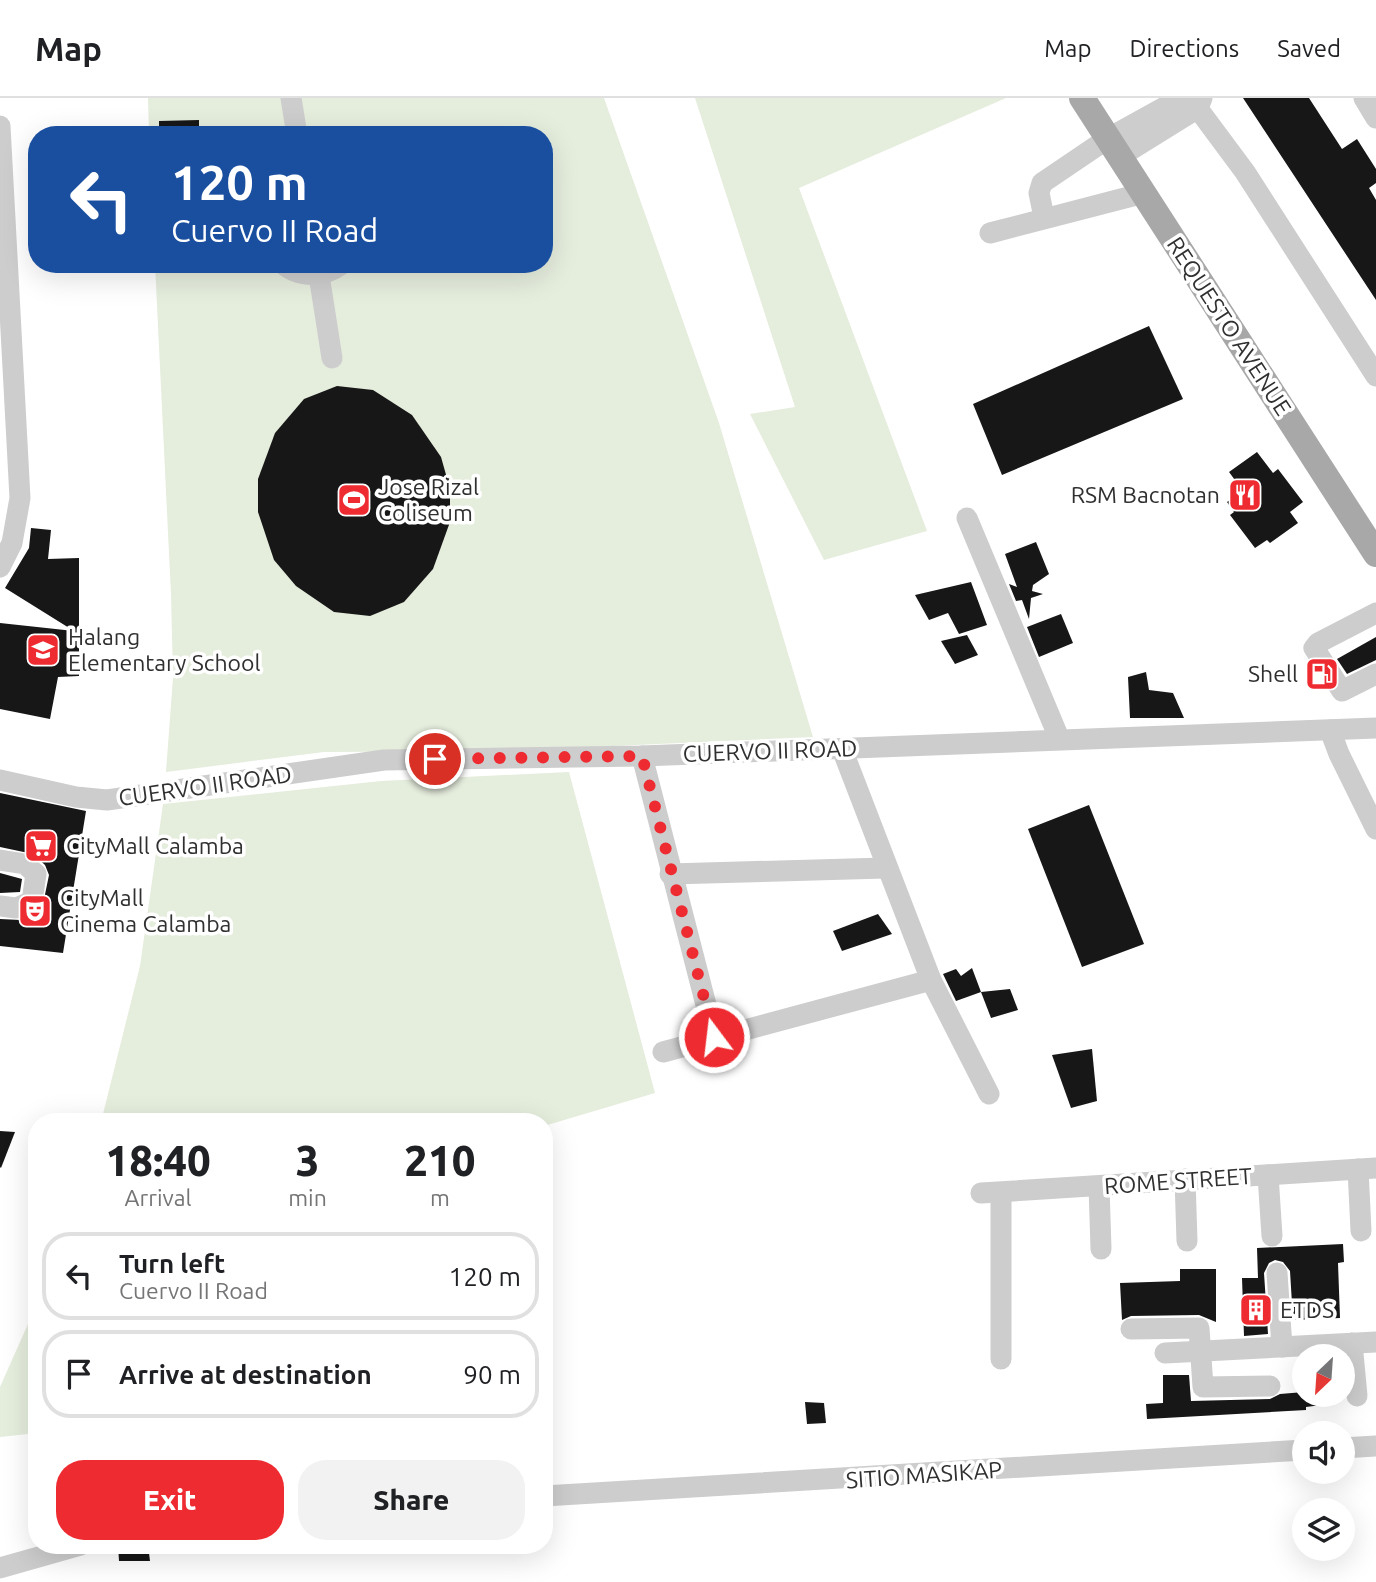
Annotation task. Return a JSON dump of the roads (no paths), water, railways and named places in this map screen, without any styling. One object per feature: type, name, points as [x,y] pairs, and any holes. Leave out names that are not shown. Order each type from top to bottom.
[{"type":"main road","name":"REQUESTO AVENUE","points":[[1082,98],[1376,553]]},
{"type":"street","points":[[291,98],[296,126]]},
{"type":"street","points":[[1363,98],[1376,118]]},
{"type":"street","points":[[1044,217],[1039,193],[1042,183],[1113,148],[1193,100],[1245,172],[1376,376]]},
{"type":"street","points":[[0,125],[20,498],[12,543],[0,567]]},
{"type":"street","points":[[990,233],[1144,193]]},
{"type":"street","points":[[301,273],[323,273]]},
{"type":"street","points":[[319,275],[332,358]]},
{"type":"street","points":[[967,518],[1059,738]]},
{"type":"street","points":[[1376,613],[1314,648],[1342,691],[1376,674]]},
{"type":"street","name":"CUERVO II ROAD","points":[[0,780],[76,797],[107,800],[384,760],[642,756],[1376,728]]},
{"type":"street","points":[[1331,730],[1339,754],[1376,830]]},
{"type":"street","points":[[842,749],[885,868],[931,980],[989,1094]]},
{"type":"street","points":[[642,756],[670,874],[714,1037]]},
{"type":"street","points":[[0,860],[25,864],[36,874],[32,901],[16,908],[0,906]]},
{"type":"street","points":[[670,874],[885,868]]},
{"type":"street","points":[[663,1052],[931,980]]},
{"type":"street","points":[[1361,1231],[1367,1169]]},
{"type":"street","name":"ROME STREET","points":[[1001,1359],[991,1193],[1367,1169]]},
{"type":"street","points":[[1268,1175],[1272,1236]]},
{"type":"street","points":[[1185,1179],[1187,1241]]},
{"type":"street","points":[[1099,1186],[1101,1248]]},
{"type":"street","points":[[1277,1273],[1282,1347]]},
{"type":"street","points":[[1131,1329],[1199,1328],[1203,1387],[1270,1385]]},
{"type":"street","points":[[1165,1353],[1376,1342]]},
{"type":"street","points":[[1352,1343],[1357,1396]]},
{"type":"street","points":[[1355,1447],[1376,1446]]},
{"type":"street","name":"SITIO MASIKAP","points":[[553,1495],[1292,1451]]},
{"type":"street","points":[[0,1568],[49,1554]]},
{"type":"place","name":"RSM Bacnotan","points":[[1245,495]]},
{"type":"place","name":"Jose Rizal Coliseum","points":[[354,500]]},
{"type":"place","name":"Halang Elementary School","points":[[43,650]]},
{"type":"place","name":"Shell","points":[[1322,674]]},
{"type":"place","name":"CityMall Calamba","points":[[41,846]]},
{"type":"place","name":"CityMall Cinema Calamba","points":[[35,911]]},
{"type":"place","name":"ETDS","points":[[1256,1310]]}]
